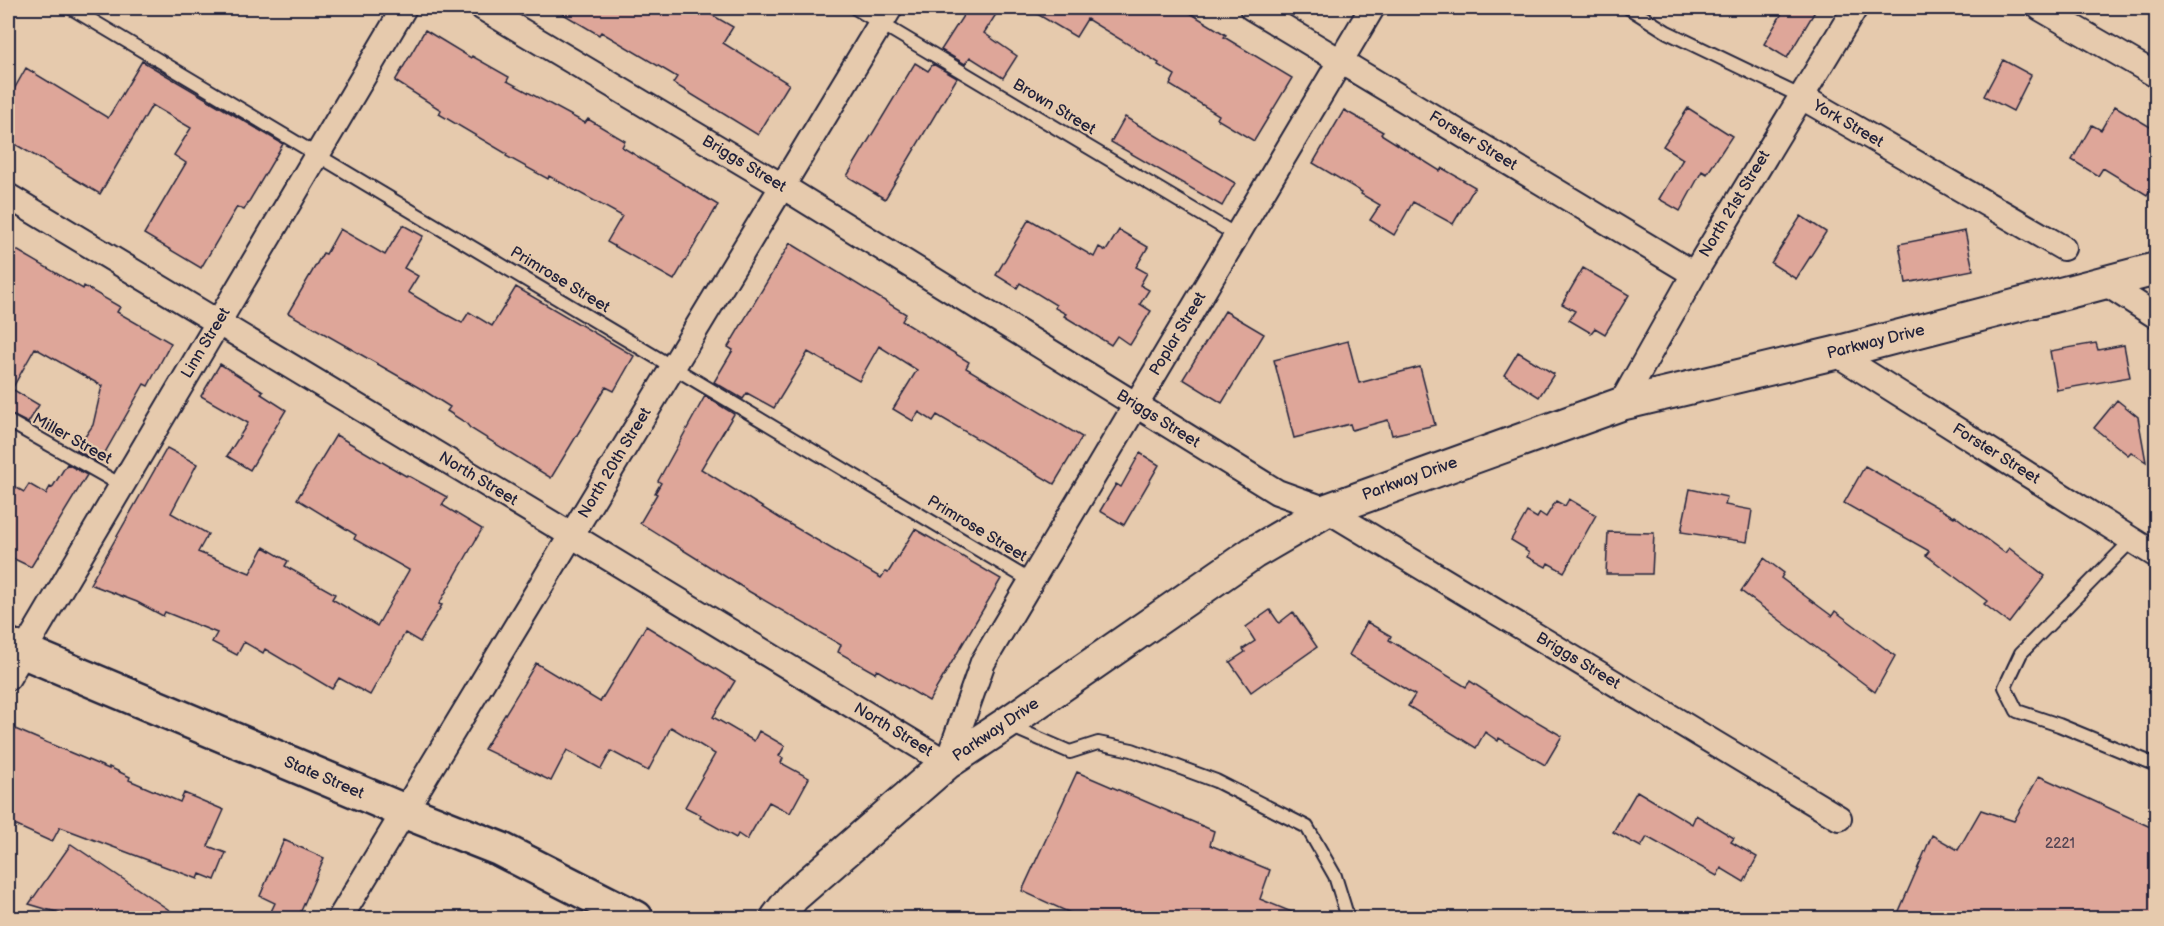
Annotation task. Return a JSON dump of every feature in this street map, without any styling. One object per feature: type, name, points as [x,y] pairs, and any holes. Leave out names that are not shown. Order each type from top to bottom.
[{"type":"main road","name":"State Street","points":[[13,658],[500,849],[636,918]]},
{"type":"street","name":"Linn Street","points":[[13,658],[121,485],[404,8]]},
{"type":"street","name":"Briggs Street","points":[[483,8],[782,186],[1277,492],[1327,510],[1839,818]]},
{"type":"street","name":"Forster Street","points":[[1252,8],[1694,274]]},
{"type":"street","name":"Poplar Street","points":[[947,763],[983,662],[1372,8]]},
{"type":"street","name":"North 21st Street","points":[[1621,404],[1694,274],[1855,8]]},
{"type":"street","points":[[2040,8],[2157,75]]},
{"type":"street","name":"North 20th Street","points":[[340,918],[885,15]]},
{"type":"street","name":"York Street","points":[[1800,96],[2063,248]]},
{"type":"street","name":"North Street","points":[[8,196],[947,763]]},
{"type":"street","name":"Parkway Drive","points":[[777,918],[793,897],[947,763],[1253,553],[1327,510],[1621,404],[1835,352],[2157,269]]},
{"type":"street","points":[[2105,283],[2157,316]]},
{"type":"street","name":"Forster Street","points":[[1835,352],[2157,555]]},
{"type":"lane","name":"Primrose Street","points":[[71,8],[1031,581]]},
{"type":"lane","name":"Brown Street","points":[[855,8],[885,15],[1236,235]]},
{"type":"lane","name":"York Street","points":[[1629,8],[1667,32],[1800,96]]},
{"type":"lane","name":"Miller Street","points":[[8,421],[121,485]]},
{"type":"lane","points":[[2132,540],[2021,653],[2005,687],[2017,711],[2059,725],[2157,765]]},
{"type":"lane","points":[[1006,724],[1070,752],[1098,743],[1132,750],[1216,781],[1306,826],[1335,876],[1348,918]]},
{"type":"building","points":[[553,8],[700,8],[733,27],[723,43],[789,84],[758,135],[673,83],[677,77],[601,32],[599,35]]},
{"type":"building","points":[[968,8],[1000,8],[984,33],[1017,56],[1003,78],[970,57],[965,64],[941,50]]},
{"type":"building","points":[[1027,8],[1182,8],[1226,35],[1224,37],[1292,78],[1254,141],[1217,119],[1219,115],[1170,85],[1175,75],[1158,65],[1159,63],[1087,19],[1076,37]]},
{"type":"building","points":[[1785,8],[1817,8],[1787,58],[1764,44]]},
{"type":"building","points":[[425,30],[471,58],[472,56],[509,77],[507,81],[585,123],[588,119],[625,141],[622,147],[718,205],[674,280],[607,242],[622,216],[549,176],[548,179],[506,156],[507,154],[439,114],[441,110],[395,81]]},
{"type":"building","points":[[2003,60],[2031,75],[2013,111],[1984,96]]},
{"type":"building","points":[[142,61],[283,144],[244,210],[237,207],[201,268],[144,234],[186,163],[174,155],[191,128],[152,105],[100,194],[8,140],[8,100],[26,68],[108,118]]},
{"type":"building","points":[[915,63],[928,71],[933,64],[957,78],[885,199],[847,176]]},
{"type":"building","points":[[2115,106],[2157,131],[2157,179],[2147,195],[2103,168],[2098,176],[2072,160],[2092,125],[2101,130]]},
{"type":"building","points":[[1688,108],[1732,136],[1707,174],[1702,171],[1680,211],[1659,199],[1683,159],[1663,146]]},
{"type":"building","points":[[1344,110],[1383,132],[1381,134],[1440,171],[1442,168],[1475,187],[1453,224],[1413,202],[1394,235],[1370,220],[1380,205],[1313,163]]},
{"type":"building","points":[[1125,117],[1235,183],[1222,206],[1111,142]]},
{"type":"building","points":[[1801,216],[1826,232],[1796,279],[1771,263]]},
{"type":"building","points":[[1029,219],[1094,257],[1099,247],[1106,251],[1119,230],[1148,247],[1136,267],[1147,273],[1140,285],[1149,290],[1140,304],[1151,311],[1130,345],[1117,336],[1111,345],[1064,316],[1066,314],[1055,308],[1056,305],[1020,283],[1017,288],[996,275]]},
{"type":"building","points":[[403,225],[423,236],[404,268],[418,276],[408,292],[438,310],[462,323],[469,312],[492,326],[516,287],[634,356],[614,391],[606,387],[551,478],[470,428],[447,411],[450,407],[423,390],[288,313],[323,253],[326,254],[340,229],[385,255]]},
{"type":"building","points":[[1965,231],[1973,270],[1906,283],[1899,244]]},
{"type":"building","points":[[790,243],[906,314],[902,321],[969,362],[966,368],[1082,437],[1054,484],[937,415],[933,421],[919,412],[913,421],[893,409],[917,370],[879,346],[859,381],[808,352],[774,408],[747,393],[743,399],[714,382],[733,350],[728,347]]},
{"type":"building","points":[[8,245],[83,289],[84,286],[120,307],[117,312],[171,343],[148,386],[144,384],[99,463],[76,450],[93,425],[102,386],[35,348],[12,389],[39,405],[28,423],[8,413]]},
{"type":"building","points":[[1583,268],[1629,295],[1605,334],[1595,328],[1591,333],[1569,320],[1575,311],[1562,304]]},
{"type":"building","points":[[1225,311],[1264,334],[1222,403],[1183,379]]},
{"type":"building","points":[[1348,341],[1359,383],[1420,367],[1435,425],[1392,435],[1388,420],[1352,430],[1350,424],[1294,438],[1274,360]]},
{"type":"building","points":[[2096,343],[2098,350],[2124,345],[2130,377],[2057,390],[2050,351]]},
{"type":"building","points":[[1518,352],[1554,374],[1539,397],[1504,375]]},
{"type":"building","points":[[220,364],[263,391],[261,394],[286,410],[250,470],[227,456],[248,423],[201,396]]},
{"type":"building","points":[[705,396],[734,414],[701,469],[781,519],[881,578],[885,572],[888,573],[915,529],[1001,579],[929,701],[877,670],[875,673],[838,652],[841,645],[750,592],[640,523],[657,494],[655,493],[661,483],[658,481]]},
{"type":"building","points":[[2117,400],[2138,417],[2146,462],[2131,452],[2128,455],[2094,428]]},
{"type":"building","points":[[336,435],[447,497],[442,505],[482,529],[420,642],[405,633],[370,695],[339,678],[332,689],[265,649],[263,653],[244,642],[237,655],[212,642],[217,633],[165,612],[163,616],[137,602],[90,584],[167,448],[197,464],[171,513],[208,534],[198,552],[250,573],[264,547],[288,561],[285,566],[335,594],[332,599],[377,626],[409,570],[354,539],[356,535],[297,499]]},
{"type":"building","points":[[1140,453],[1159,465],[1124,525],[1100,511],[1116,484],[1121,487]]},
{"type":"building","points":[[67,464],[87,475],[31,567],[8,556],[8,483],[24,492],[29,484],[46,494]]},
{"type":"building","points":[[1865,466],[1955,516],[2005,553],[2009,548],[2045,576],[2009,623],[1984,604],[1987,601],[1926,555],[1929,551],[1844,503]]},
{"type":"building","points":[[1690,489],[1727,497],[1725,505],[1752,510],[1747,542],[1681,532]]},
{"type":"building","points":[[1569,499],[1596,515],[1564,572],[1548,563],[1546,567],[1527,557],[1529,553],[1526,549],[1511,540],[1527,512],[1537,518],[1540,513],[1546,517],[1556,501],[1565,506]]},
{"type":"building","points":[[1608,532],[1654,533],[1652,574],[1606,574]]},
{"type":"building","points":[[1764,558],[1784,573],[1781,578],[1832,616],[1835,611],[1895,656],[1875,692],[1741,591]]},
{"type":"building","points":[[1270,610],[1279,623],[1293,612],[1317,647],[1251,692],[1230,662],[1245,652],[1243,649],[1255,641],[1246,627]]},
{"type":"building","points":[[1367,622],[1391,636],[1389,640],[1466,687],[1470,681],[1525,717],[1526,715],[1562,736],[1545,765],[1485,732],[1476,748],[1408,706],[1415,695],[1349,655]]},
{"type":"building","points":[[646,626],[735,681],[713,717],[754,741],[759,731],[785,746],[779,756],[783,758],[781,763],[809,778],[790,813],[769,802],[747,840],[738,834],[736,838],[685,807],[715,754],[671,727],[648,771],[611,751],[601,769],[567,750],[551,781],[484,749],[536,663],[600,702]]},
{"type":"building","points":[[8,726],[109,769],[109,767],[130,777],[129,780],[180,802],[184,793],[224,810],[208,846],[226,853],[215,880],[200,874],[198,879],[60,827],[52,842],[8,822]]},
{"type":"building","points":[[1077,772],[1214,831],[1210,845],[1270,870],[1260,899],[1306,918],[1081,918],[1022,891]]},
{"type":"building","points":[[2039,776],[2157,830],[2157,918],[1896,918],[1932,835],[1958,850],[1981,810],[2014,821]]},
{"type":"building","points":[[1637,791],[1692,824],[1696,815],[1734,838],[1731,842],[1757,857],[1744,882],[1721,868],[1717,876],[1647,837],[1641,847],[1613,832]]},
{"type":"building","points":[[284,840],[324,858],[298,918],[268,918],[275,903],[260,896]]},
{"type":"building","points":[[71,844],[181,918],[76,918],[29,904]]}]
